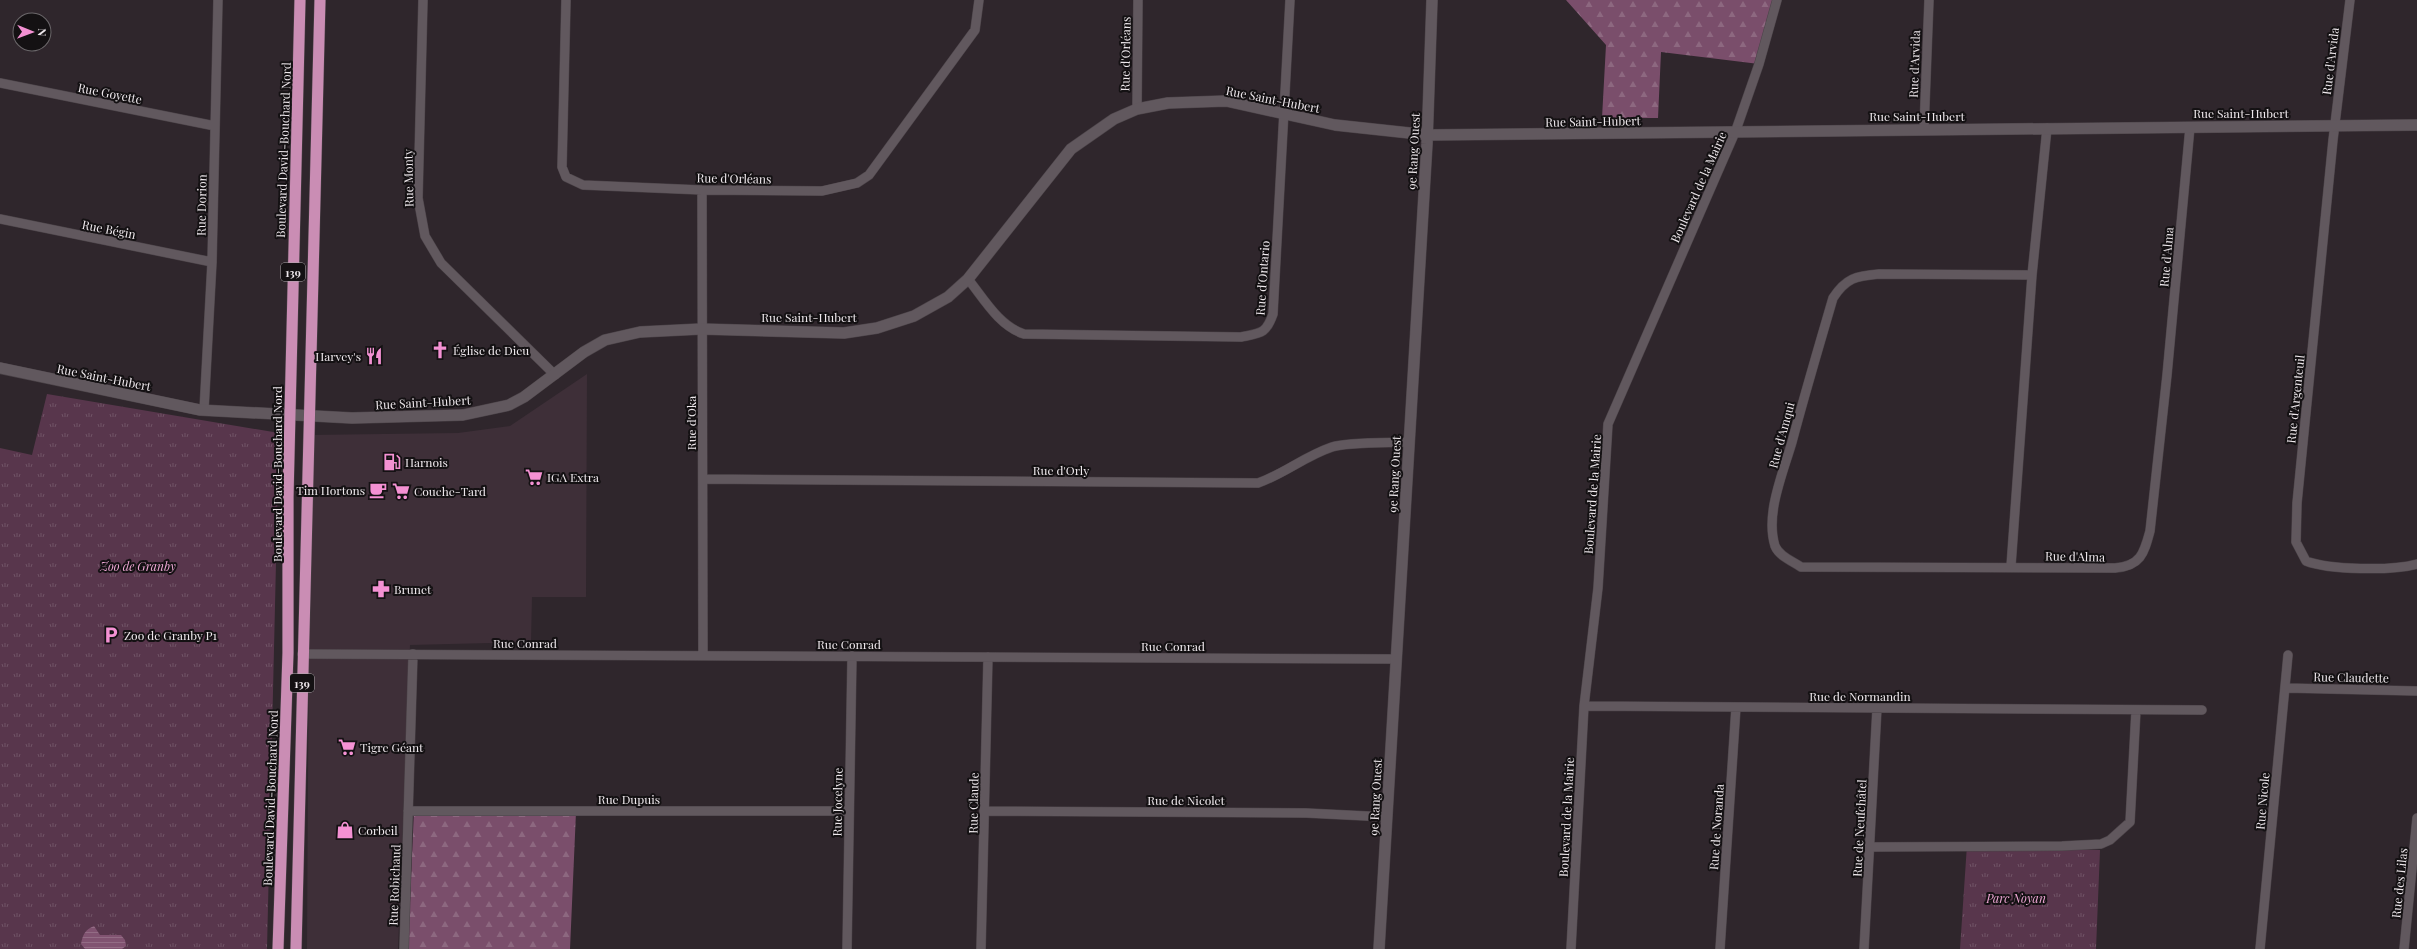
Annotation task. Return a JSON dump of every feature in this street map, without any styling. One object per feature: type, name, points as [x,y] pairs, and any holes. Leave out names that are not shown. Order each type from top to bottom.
[{"type":"highway","name":"Boulevard David-Bouchard Nord","points":[[278,949],[288,653],[290,416],[300,0]]},
{"type":"highway","name":"139","points":[[296,949],[302,654],[320,0]]},
{"type":"street","name":"Rue Dorion","points":[[204,410],[212,262],[218,0]]},
{"type":"street","name":"Rue Monty","points":[[423,0],[418,198],[425,236],[441,263],[555,375]]},
{"type":"street","name":"Rue d'Orléans","points":[[566,0],[562,167],[566,177],[584,185],[702,190],[822,191],[857,183],[869,175],[975,30],[979,0]]},
{"type":"street","name":"Rue d'Orléans","points":[[1137,109],[1138,0]]},
{"type":"street","name":"Rue d'Ontario","points":[[968,279],[1000,320],[1014,331],[1024,334],[1241,337],[1263,332],[1269,325],[1273,314],[1290,0]]},
{"type":"street","name":"9e Rang Ouest","points":[[1379,949],[1428,135],[1432,0]]},
{"type":"street","name":"Boulevard de la Mairie","points":[[1571,949],[1584,706],[1598,588],[1608,424],[1736,130],[1759,64],[1777,0]]},
{"type":"street","name":"Rue d'Arvida","points":[[1924,129],[1929,0]]},
{"type":"street","name":"Rue d'Arvida","points":[[2335,125],[2350,0]]},
{"type":"street","name":"Rue Goyette","points":[[0,83],[215,126]]},
{"type":"street","name":"Rue Saint-Hubert","points":[[0,368],[204,410],[308,417],[421,417],[463,415],[488,411],[508,405],[524,397],[584,352],[605,340],[640,332],[701,329],[844,332],[877,328],[914,316],[948,297],[968,279],[1071,149],[1114,119],[1137,109],[1168,103],[1226,101],[1336,125],[1428,135],[1631,134],[1736,130],[2417,125]]},
{"type":"street","name":"Rue d'Argenteuil","points":[[2335,125],[2298,495],[2296,542],[2306,561],[2318,566],[2353,568],[2417,564]]},
{"type":"street","name":"Rue d'Alma","points":[[2011,566],[2127,567],[2143,555],[2150,531],[2166,391],[2190,127]]},
{"type":"street","points":[[2011,566],[2032,275],[2047,128]]},
{"type":"street","name":"Rue d'Oka","points":[[702,190],[701,329],[703,656]]},
{"type":"street","name":"Rue Bégin","points":[[0,219],[212,262]]},
{"type":"street","name":"Rue d'Amqui","points":[[2011,566],[1800,567],[1781,554],[1776,547],[1772,528],[1774,507],[1807,383],[1833,298],[1839,288],[1855,276],[1879,274],[2032,275]]},
{"type":"street","name":"Rue d'Orly","points":[[703,479],[1258,483],[1277,477],[1302,459],[1334,446],[1409,442]]},
{"type":"street","name":"Rue Conrad","points":[[302,654],[1396,659]]},
{"type":"street","name":"Rue Robichaud","points":[[404,949],[413,654]]},
{"type":"street","name":"Rue Nicole","points":[[2260,949],[2288,655]]},
{"type":"street","name":"Rue Jocelyne","points":[[847,949],[852,656]]},
{"type":"street","name":"Rue Claude","points":[[981,949],[988,657]]},
{"type":"street","name":"Rue Claudette","points":[[2285,688],[2417,691]]},
{"type":"street","name":"Rue de Normandin","points":[[1584,706],[2202,710]]},
{"type":"street","name":"Rue de Noranda","points":[[1720,949],[1736,707]]},
{"type":"street","name":"Rue de Neufchâtel","points":[[1864,949],[1877,708]]},
{"type":"street","points":[[1869,847],[2062,846],[2101,844],[2110,840],[2130,822],[2136,710]]},
{"type":"street","name":"Rue Dupuis","points":[[408,811],[849,812]]},
{"type":"street","name":"Rue de Nicolet","points":[[984,811],[1306,813],[1387,817]]},
{"type":"street","name":"Rue des Lilas","points":[[2404,949],[2417,818]]},
{"type":"shaded area","points":[[587,374],[586,597],[532,597],[531,642],[410,645],[398,949],[307,949],[310,435],[458,433],[510,426]]},
{"type":"shaded area","points":[[94,926],[100,935],[121,935],[125,940],[126,946],[122,949],[85,949],[81,944],[83,938],[86,931]]},
{"type":"green space","points":[[1566,0],[1775,0],[1759,64],[1661,52],[1658,118],[1602,118],[1606,45]]},
{"type":"green space","name":"Zoo de Granby","points":[[47,394],[279,433],[267,949],[0,949],[0,448],[32,455]]},
{"type":"green space","points":[[414,810],[576,812],[570,949],[408,949]]},
{"type":"green space","name":"Parc Noyan","points":[[1967,845],[2100,850],[2096,949],[1960,949]]},
{"type":"place","name":"Église de Dieu","points":[[440,350]]},
{"type":"place","name":"Harvey's","points":[[374,356]]},
{"type":"place","name":"Harnois","points":[[392,462]]},
{"type":"place","name":"IGA Extra","points":[[534,477]]},
{"type":"place","name":"Tim Hortons","points":[[378,490]]},
{"type":"place","name":"Couche-Tard","points":[[401,491]]},
{"type":"place","name":"Brunet","points":[[381,589]]},
{"type":"place","name":"Zoo de Granby P1","points":[[111,635]]},
{"type":"place","name":"Tigre Géant","points":[[347,747]]},
{"type":"place","name":"Corbeil","points":[[345,830]]}]
